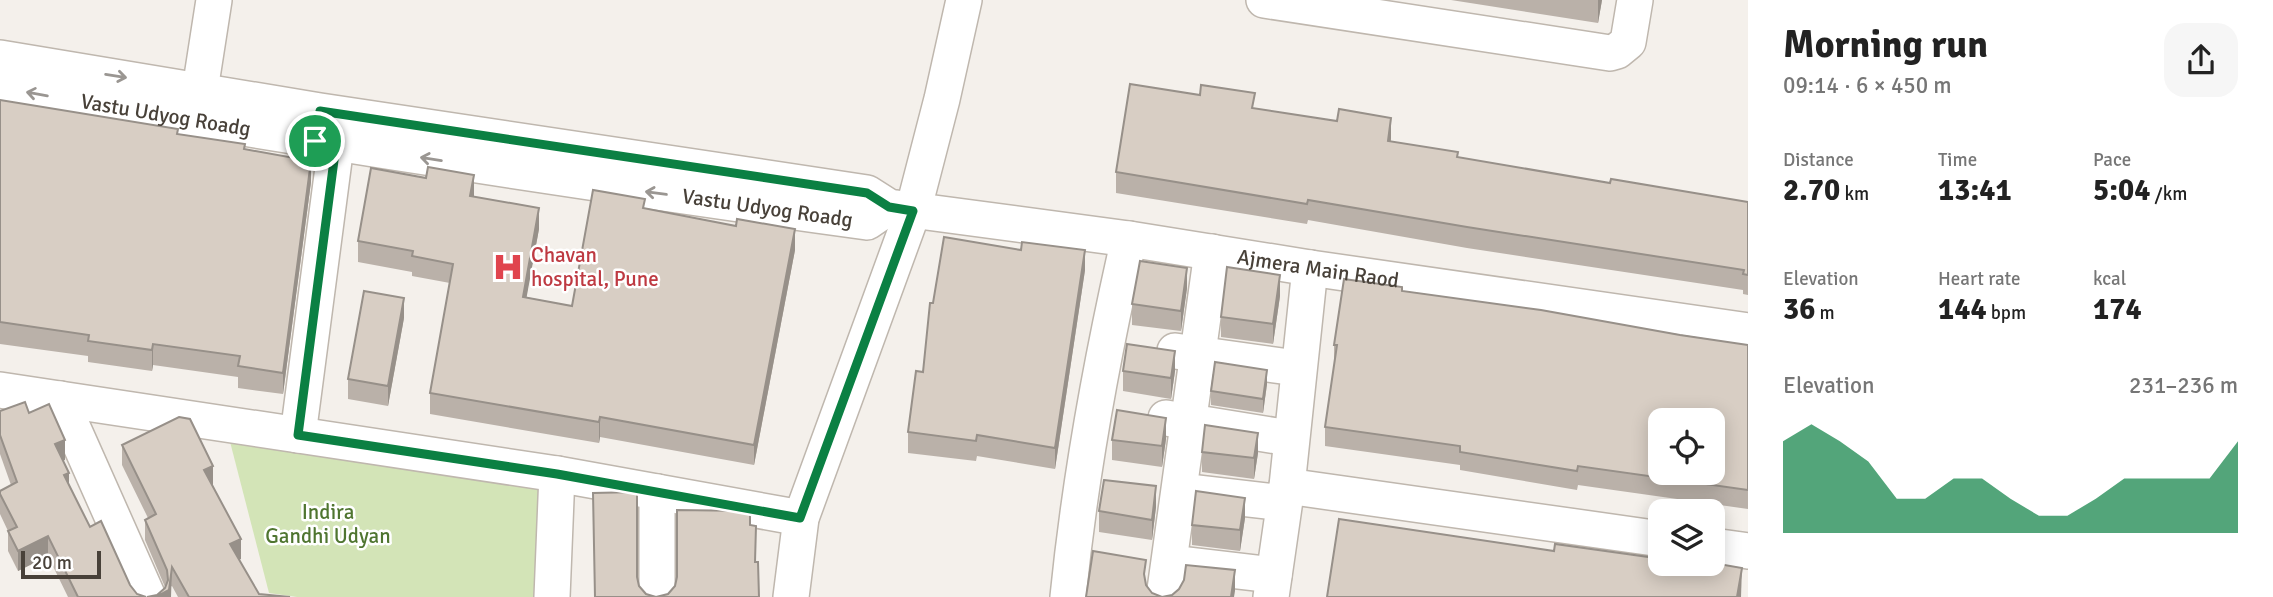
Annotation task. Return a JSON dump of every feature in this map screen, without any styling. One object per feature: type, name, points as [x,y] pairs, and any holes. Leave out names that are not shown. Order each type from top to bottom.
[{"type":"street","points":[[200,90],[215,0]]},
{"type":"street","points":[[791,597],[800,518],[901,209],[942,99],[964,0]]},
{"type":"street","points":[[1264,0],[1610,52],[1617,51],[1628,42],[1635,0]]},
{"type":"street","name":"Vastu Udyog Roadg","points":[[0,58],[200,90],[324,132]]},
{"type":"street","name":"Vastu Udyog Roadg","points":[[0,88],[324,132],[608,187],[867,222],[901,209]]},
{"type":"street","points":[[298,435],[324,132]]},
{"type":"street","name":"Ajmera Main Raod","points":[[901,209],[1129,239],[1748,331]]},
{"type":"street","points":[[1068,597],[1088,551],[1100,479],[1120,411],[1130,345],[1129,239]]},
{"type":"street","points":[[1164,597],[1156,561],[1166,489],[1188,422],[1212,252]]},
{"type":"street","points":[[1156,561],[1272,586],[1285,495],[1310,268]]},
{"type":"street","points":[[1130,345],[1282,366]]},
{"type":"street","points":[[0,390],[557,474],[800,518]]},
{"type":"street","points":[[60,399],[148,597]]},
{"type":"street","points":[[1120,411],[1277,436]]},
{"type":"street","points":[[552,597],[557,474]]},
{"type":"street","points":[[1166,489],[1285,495],[1648,537]]},
{"type":"street","points":[[657,492],[657,597]]},
{"type":"street","points":[[1725,548],[1748,551]]},
{"type":"green space","name":"Indira Gandhi Udyan","points":[[228,434],[544,482],[534,597],[297,597],[269,593]]},
{"type":"building","points":[[1130,84],[1200,95],[1201,85],[1255,93],[1252,108],[1337,121],[1339,109],[1391,118],[1388,141],[1458,152],[1457,157],[1610,183],[1611,179],[1748,202],[1748,275],[1743,274],[1744,270],[1308,200],[1307,204],[1116,172]]},
{"type":"building","points":[[0,100],[178,129],[177,134],[245,144],[244,149],[311,161],[283,373],[238,366],[240,356],[153,344],[152,350],[88,341],[89,335],[0,322]]},
{"type":"building","points":[[428,167],[474,175],[470,196],[539,208],[523,297],[572,306],[593,190],[645,199],[643,208],[736,226],[737,219],[795,229],[754,445],[600,417],[599,422],[430,393],[453,264],[412,256],[413,251],[358,241],[371,168],[426,178]]},
{"type":"building","points":[[944,237],[1021,250],[1022,242],[1085,250],[1055,448],[977,435],[976,441],[908,432],[916,371],[923,372],[930,303],[933,303]]},
{"type":"building","points":[[1140,261],[1187,268],[1181,311],[1132,304]]},
{"type":"building","points":[[1227,267],[1280,275],[1273,324],[1221,317]]},
{"type":"building","points":[[1344,279],[1402,287],[1402,291],[1541,310],[1748,345],[1748,490],[1713,485],[1725,485],[1725,408],[1648,408],[1648,476],[1578,466],[1577,471],[1460,452],[1460,446],[1325,427],[1337,345],[1334,345]]},
{"type":"building","points":[[364,291],[404,298],[388,386],[348,379]]},
{"type":"building","points":[[1127,344],[1175,351],[1171,378],[1123,371]]},
{"type":"building","points":[[1215,362],[1267,370],[1263,399],[1211,391]]},
{"type":"building","points":[[25,402],[29,413],[49,404],[65,440],[55,444],[69,473],[64,475],[90,527],[101,521],[130,585],[137,594],[146,597],[78,597],[48,536],[18,551],[8,531],[17,527],[0,494],[0,491],[17,482],[0,435],[0,411]]},
{"type":"building","points":[[1117,410],[1166,418],[1162,446],[1112,440]]},
{"type":"building","points":[[179,417],[190,419],[213,466],[204,470],[241,539],[230,544],[259,594],[290,597],[189,597],[172,567],[169,590],[156,597],[147,597],[157,595],[165,588],[167,570],[145,520],[156,514],[122,445]]},
{"type":"building","points":[[1205,425],[1258,433],[1254,458],[1202,452]]},
{"type":"building","points":[[1104,480],[1156,486],[1152,520],[1099,511]]},
{"type":"building","points":[[1196,491],[1245,498],[1240,530],[1192,525]]},
{"type":"building","points":[[637,492],[637,577],[639,586],[646,594],[656,597],[595,597],[593,493]]},
{"type":"building","points":[[677,510],[750,511],[750,525],[756,526],[755,562],[758,562],[759,597],[656,597],[668,594],[675,586]]},
{"type":"building","points":[[1339,519],[1554,551],[1555,544],[1648,557],[1648,576],[1725,576],[1725,565],[1742,568],[1737,597],[1327,597]]},
{"type":"building","points":[[1093,551],[1146,560],[1146,585],[1152,593],[1162,597],[1086,597]]},
{"type":"building","points":[[1186,565],[1235,570],[1231,597],[1162,597],[1172,595],[1179,589],[1184,580]]},
{"type":"place","name":"Chavan hospital, Pune","points":[[508,267]]},
{"type":"route","points":[[320,111],[867,193],[889,207],[913,211],[800,518],[557,474],[298,435],[336,145],[315,141],[320,111]]}]
